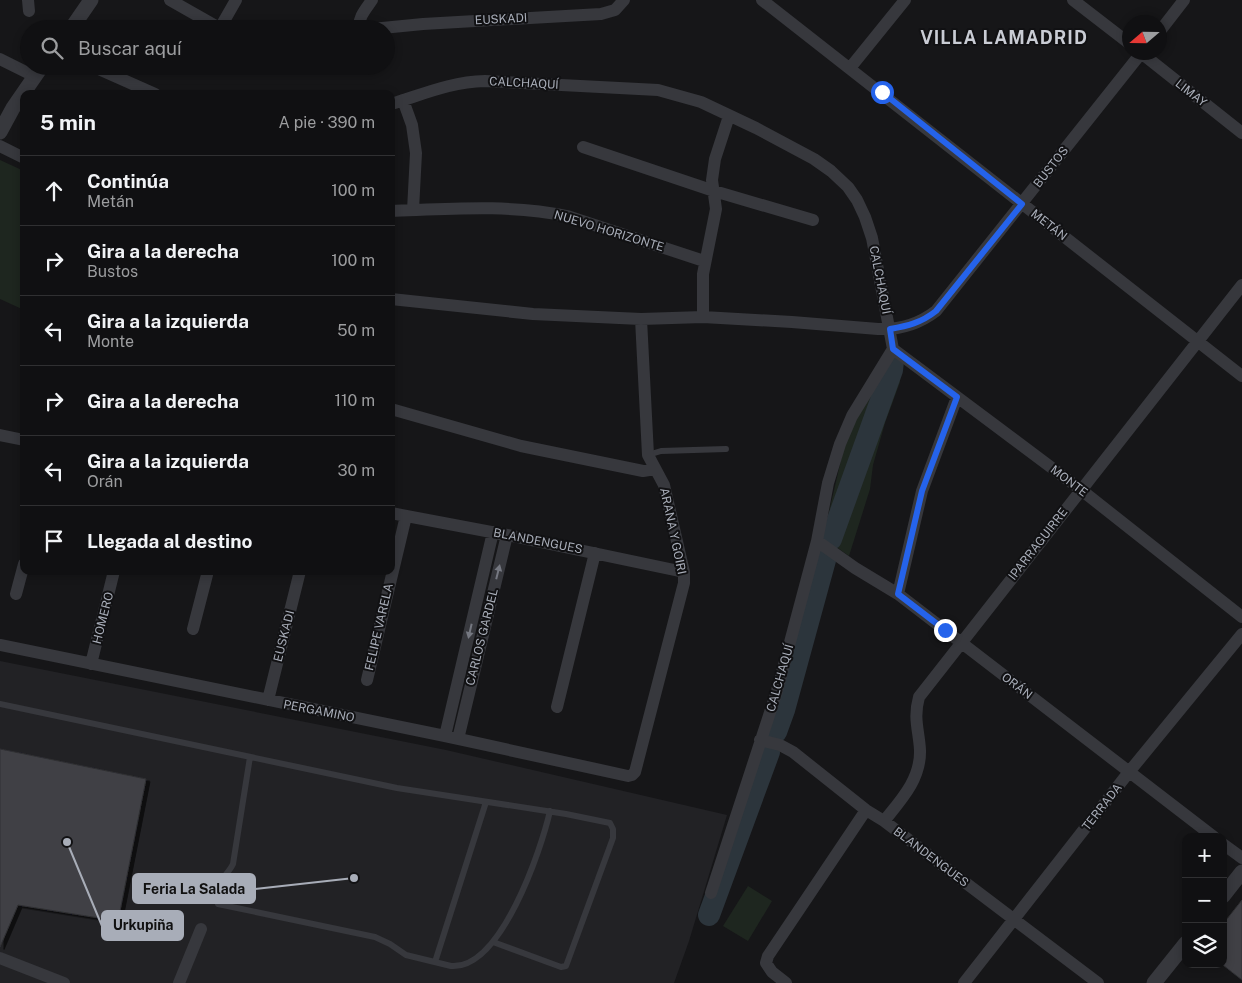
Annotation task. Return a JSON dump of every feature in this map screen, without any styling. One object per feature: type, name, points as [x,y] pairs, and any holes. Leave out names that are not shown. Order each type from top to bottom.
[{"type":"street","points":[[77,20],[91,0]]},
{"type":"street","points":[[170,0],[204,20]]},
{"type":"street","points":[[225,20],[236,0]]},
{"type":"street","points":[[359,20],[372,0]]},
{"type":"street","name":"EUSKADI","points":[[395,27],[601,14],[615,10],[624,0]]},
{"type":"street","name":"METÁN","points":[[762,0],[1242,376]]},
{"type":"street","points":[[850,68],[905,0]]},
{"type":"street","points":[[1073,0],[1122,38]]},
{"type":"street","points":[[1167,22],[1184,0]]},
{"type":"street","points":[[0,59],[20,65]]},
{"type":"street","name":"BUSTOS","points":[[395,299],[533,314],[641,319],[703,317],[890,329],[913,324],[925,320],[936,311],[1135,60]]},
{"type":"street","name":"LIMAY","points":[[1150,60],[1242,133]]},
{"type":"street","points":[[25,90],[35,75]]},
{"type":"street","points":[[112,75],[146,90]]},
{"type":"street","name":"CALCHAQUÍ","points":[[397,102],[442,86],[462,82],[563,84],[658,90],[701,102],[814,159],[831,170],[848,187],[857,200],[872,238],[893,349],[852,416],[843,437],[828,483],[816,541],[779,682],[711,893]]},
{"type":"street","points":[[0,132],[20,98]]},
{"type":"street","points":[[397,102],[412,125],[416,153],[413,210]]},
{"type":"street","points":[[703,317],[704,261],[716,209],[712,180],[715,159],[729,116]]},
{"type":"street","points":[[0,146],[20,156]]},
{"type":"street","points":[[583,147],[714,191],[813,220]]},
{"type":"street","name":"NUEVO HORIZONTE","points":[[395,210],[500,209],[548,212],[567,216],[704,261]]},
{"type":"street","name":"IPARRAGUIRRE","points":[[884,821],[903,798],[918,771],[920,751],[915,716],[919,697],[1242,285]]},
{"type":"street","name":"ARANA Y GOIRI","points":[[635,772],[684,583],[684,572],[664,485],[648,455],[641,319]]},
{"type":"street","name":"MONTE","points":[[893,349],[1080,490],[1242,616]]},
{"type":"street","points":[[898,594],[922,491],[957,397]]},
{"type":"street","points":[[395,410],[521,446],[643,471],[655,469]]},
{"type":"street","points":[[0,435],[20,439]]},
{"type":"street","name":"BLANDENGUES","points":[[395,514],[493,532],[684,572]]},
{"type":"street","name":"FELIPE VARELA","points":[[395,562],[406,516]]},
{"type":"street","name":"CARLOS GARDEL","points":[[445,736],[493,532]]},
{"type":"street","name":"CARLOS GARDEL","points":[[458,739],[507,535]]},
{"type":"street","name":"ORÁN","points":[[816,541],[898,594],[1209,833]]},
{"type":"street","points":[[557,707],[595,553]]},
{"type":"street","points":[[16,594],[21,575]]},
{"type":"street","name":"HOMERO","points":[[92,664],[113,575]]},
{"type":"street","points":[[193,629],[207,575]]},
{"type":"street","name":"EUSKADI","points":[[268,700],[299,575]]},
{"type":"street","name":"FELIPE VARELA","points":[[367,680],[392,575]]},
{"type":"street","name":"TERRADA","points":[[964,983],[1130,772],[1242,634]]},
{"type":"street","name":"PERGAMINO","points":[[0,645],[445,736],[628,776],[635,772]]},
{"type":"street","name":"BLANDENGUES","points":[[760,740],[780,745],[793,752],[866,810],[884,821],[1098,983]]},
{"type":"street","points":[[786,983],[772,972],[766,964],[768,956],[866,810]]},
{"type":"street","points":[[1227,847],[1242,858]]},
{"type":"street","points":[[1227,891],[1242,872]]},
{"type":"street","points":[[179,983],[201,929]]},
{"type":"street","points":[[1154,983],[1182,948]]},
{"type":"street","points":[[0,958],[64,983]]},
{"type":"lane","points":[[648,455],[661,451],[726,449]]},
{"type":"lane","points":[[0,704],[398,788],[550,811],[610,823],[613,829],[613,838],[566,966],[561,967],[493,942]]},
{"type":"lane","points":[[250,757],[233,864],[230,871],[219,881],[216,888],[218,904],[375,938],[390,944],[406,955],[435,962],[458,966],[469,963],[493,942],[505,924],[523,889],[544,839],[550,811]]},
{"type":"lane","points":[[435,962],[486,802]]},
{"type":"shaded area","points":[[0,160],[20,169],[20,308],[0,299]]},
{"type":"shaded area","points":[[898,363],[900,382],[885,423],[873,465],[870,489],[849,556],[825,539],[825,529],[845,443],[863,406],[889,364]]},
{"type":"shaded area","points":[[0,661],[446,750],[727,815],[689,941],[674,983],[0,983]]},
{"type":"shaded area","points":[[748,886],[772,901],[748,941],[723,926]]},
{"type":"building","points":[[0,749],[146,779],[118,921],[18,905],[0,947]]},
{"type":"building","points":[[1242,900],[1242,980],[1227,968],[1227,919]]},
{"type":"waterway","points":[[831,539],[892,370],[893,361]]},
{"type":"waterway","points":[[776,732],[784,710],[825,560]]},
{"type":"waterway","points":[[709,915],[769,752]]},
{"type":"place","name":"Urkupiña","points":[[67,842]]},
{"type":"place","name":"Feria La Salada","points":[[354,878]]},
{"type":"district","name":"VILLA LAMADRID","points":[[1004,37]]},
{"type":"route","points":[[882,92],[1022,204],[936,311],[925,320],[890,329],[893,349],[957,397],[922,491],[898,594],[945,630]]}]
